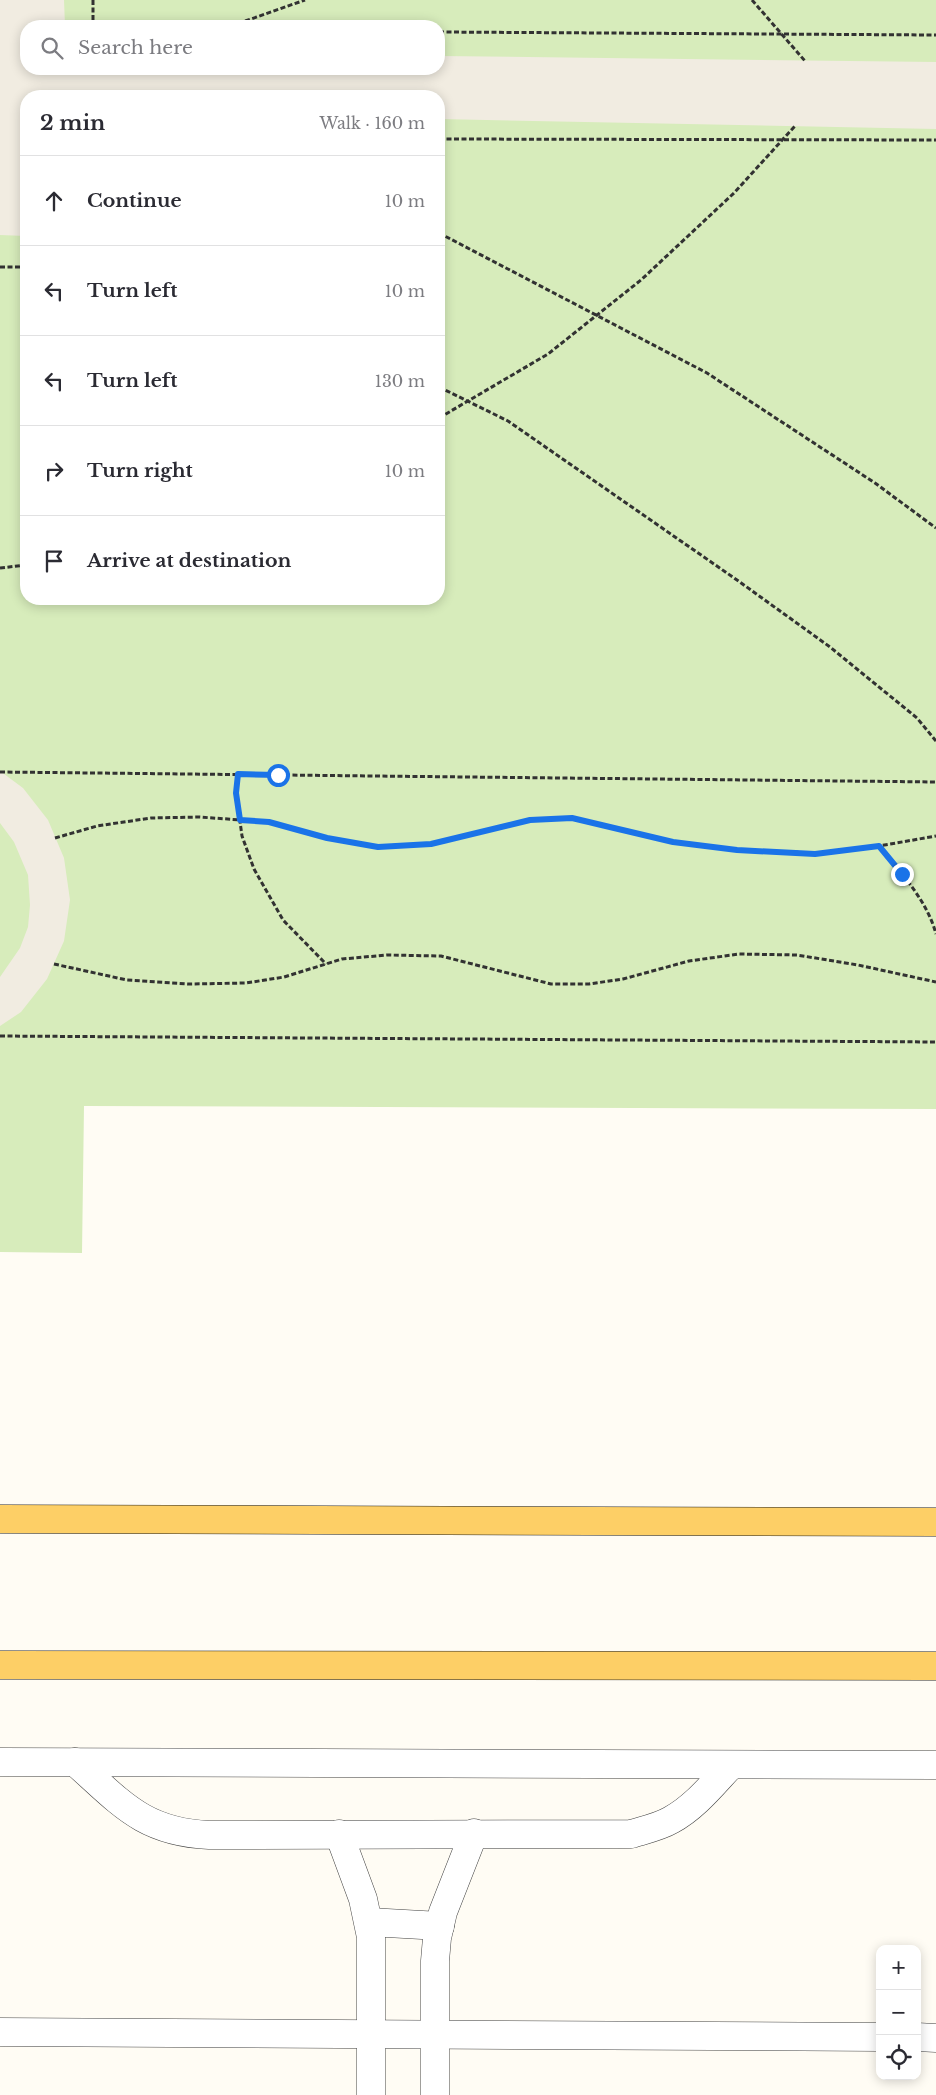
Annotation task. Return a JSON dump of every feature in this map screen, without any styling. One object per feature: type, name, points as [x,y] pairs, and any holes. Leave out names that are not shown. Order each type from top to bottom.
[{"type":"main road","points":[[0,1519],[936,1522]]},
{"type":"main road","points":[[0,1665],[936,1666]]},
{"type":"street","points":[[0,1762],[936,1764]]},
{"type":"street","points":[[75,1762],[127,1808],[144,1819],[162,1828],[185,1834],[209,1835],[631,1834],[652,1829],[671,1820],[689,1808],[731,1765]]},
{"type":"street","points":[[338,1834],[363,1898],[369,1922],[372,1951],[371,2095]]},
{"type":"street","points":[[435,2095],[435,1962],[440,1926],[474,1834]]},
{"type":"street","points":[[369,1922],[440,1926]]},
{"type":"street","points":[[0,2032],[876,2037]]},
{"type":"street","points":[[921,2037],[936,2038]]},
{"type":"path","points":[[93,0],[93,20]]},
{"type":"path","points":[[248,20],[305,0]]},
{"type":"path","points":[[752,0],[805,60]]},
{"type":"path","points":[[445,32],[936,35]]},
{"type":"path","points":[[445,414],[548,354],[641,280],[726,200],[795,126]]},
{"type":"path","points":[[445,139],[936,140]]},
{"type":"path","points":[[445,237],[707,374],[875,483],[936,528]]},
{"type":"path","points":[[0,267],[20,267]]},
{"type":"path","points":[[445,390],[508,421],[641,512],[830,647],[917,718],[936,741]]},
{"type":"path","points":[[0,568],[20,566]]},
{"type":"path","points":[[0,772],[936,782]]},
{"type":"path","points":[[238,774],[236,793],[242,836],[254,869],[283,920],[326,964]]},
{"type":"path","points":[[55,838],[97,826],[151,818],[199,817],[269,822],[327,838],[378,847],[431,844],[530,820],[572,818],[673,842],[737,850],[815,854],[879,846],[936,836]]},
{"type":"path","points":[[879,846],[913,889],[934,925],[936,934]]},
{"type":"path","points":[[54,964],[127,980],[189,984],[246,983],[284,976],[342,959],[387,955],[441,956],[551,984],[589,984],[623,979],[689,961],[739,954],[797,955],[858,965],[936,982]]},
{"type":"path","points":[[0,1036],[936,1042]]},
{"type":"green space","points":[[0,0],[936,0],[936,1109],[84,1106],[82,1253],[0,1252]]},
{"type":"shaded area","points":[[0,0],[64,0],[65,20],[20,20],[20,75],[445,75],[445,56],[936,62],[936,129],[445,119],[445,90],[20,90],[20,236],[0,235]]},
{"type":"shaded area","points":[[0,771],[23,788],[48,820],[64,858],[70,900],[64,941],[47,979],[21,1012],[0,1026],[0,977],[20,948],[28,927],[30,905],[28,875],[14,842],[0,823]]},
{"type":"route","points":[[278,775],[238,774],[236,793],[240,820],[269,822],[327,838],[378,847],[431,844],[530,820],[572,818],[673,842],[737,850],[815,854],[879,846],[902,874]]}]
